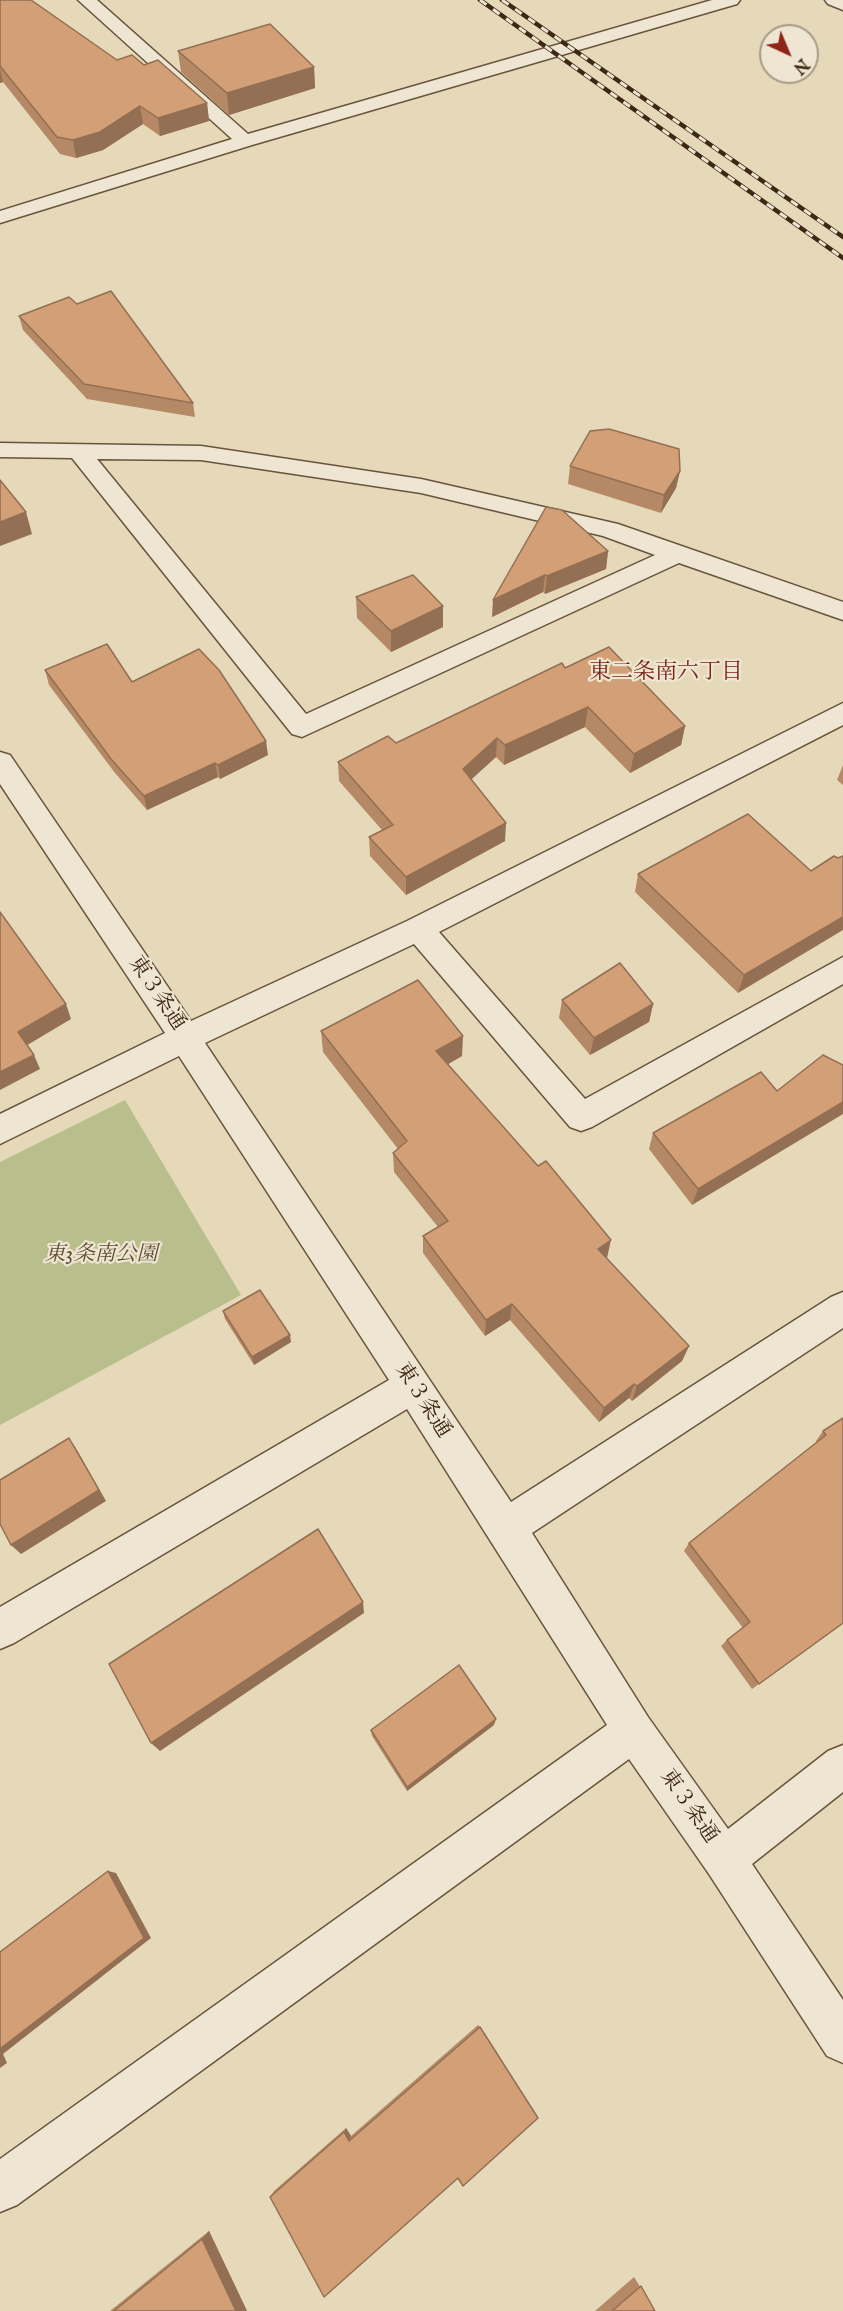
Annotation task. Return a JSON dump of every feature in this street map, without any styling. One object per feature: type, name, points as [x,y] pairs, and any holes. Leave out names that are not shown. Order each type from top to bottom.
[{"type":"street","points":[[87,0],[245,141]]},
{"type":"street","points":[[0,217],[245,141],[731,0]]},
{"type":"street","points":[[834,0],[843,5]]},
{"type":"street","points":[[0,450],[81,454],[201,453],[421,486],[609,531],[843,611]]},
{"type":"street","points":[[81,454],[302,727],[678,554]]},
{"type":"street","points":[[0,1130],[185,1038],[418,928],[843,713]]},
{"type":"street","name":"東３条通","points":[[3,773],[185,1038],[506,1528],[634,1731],[724,1859],[843,2040]]},
{"type":"street","points":[[418,928],[581,1117],[843,969]]},
{"type":"street","points":[[506,1528],[843,1308]]},
{"type":"street","points":[[0,1629],[412,1386]]},
{"type":"street","points":[[0,2188],[634,1731]]},
{"type":"street","points":[[724,1859],[843,1766]]},
{"type":"green space","name":"東3条南公園","points":[[125,1100],[241,1295],[0,1425],[0,1162]]},
{"type":"building","points":[[0,0],[31,0],[117,60],[132,55],[144,65],[158,60],[207,103],[158,118],[140,106],[100,132],[73,140],[57,137],[0,66]]},
{"type":"building","points":[[270,24],[314,67],[227,93],[178,51]]},
{"type":"building","points":[[111,291],[193,403],[84,384],[19,316],[69,297],[77,304]]},
{"type":"building","points":[[609,429],[679,449],[680,471],[664,495],[570,466],[590,431]]},
{"type":"building","points":[[0,480],[26,512],[0,522]]},
{"type":"building","points":[[546,507],[562,510],[608,551],[545,575],[493,600]]},
{"type":"building","points":[[413,575],[443,606],[391,631],[356,597]]},
{"type":"building","points":[[107,644],[132,682],[199,649],[219,670],[266,741],[218,765],[215,763],[144,796],[111,759],[45,670]]},
{"type":"building","points":[[609,647],[685,726],[634,754],[588,707],[505,745],[497,738],[463,769],[506,823],[406,877],[369,837],[393,825],[338,762],[388,736],[396,743],[562,663],[565,668]]},
{"type":"building","points":[[748,814],[811,871],[834,856],[838,858],[843,856],[843,917],[744,975],[638,874]]},
{"type":"building","points":[[0,912],[66,1004],[18,1032],[34,1055],[0,1072]]},
{"type":"building","points":[[620,963],[653,1004],[594,1038],[562,1000]]},
{"type":"building","points":[[418,980],[463,1036],[436,1051],[538,1166],[546,1161],[611,1240],[598,1249],[689,1346],[604,1408],[512,1304],[486,1320],[423,1236],[448,1221],[393,1153],[407,1141],[321,1031]]},
{"type":"building","points":[[823,1055],[843,1065],[843,1102],[698,1189],[653,1133],[761,1072],[777,1091]]},
{"type":"building","points":[[260,1290],[290,1335],[252,1357],[223,1311]]},
{"type":"building","points":[[843,1418],[843,1623],[759,1684],[727,1640],[750,1622],[689,1543],[826,1435],[823,1431]]},
{"type":"building","points":[[69,1438],[99,1490],[11,1545],[0,1524],[0,1480]]},
{"type":"building","points":[[318,1529],[363,1602],[151,1743],[109,1664]]},
{"type":"building","points":[[459,1665],[496,1719],[407,1787],[371,1730]]},
{"type":"building","points":[[108,1871],[144,1938],[0,2049],[0,1952]]},
{"type":"building","points":[[480,2027],[538,2118],[463,2186],[458,2178],[324,2297],[270,2197],[344,2132],[349,2141]]},
{"type":"building","points":[[202,2239],[236,2311],[114,2311]]},
{"type":"building","points":[[641,2286],[655,2311],[612,2311]]},
{"type":"railway","points":[[480,0],[843,258]]},
{"type":"railway","points":[[502,0],[843,237]]},
{"type":"district","name":"東二条南六丁目","points":[[666,673]]}]
